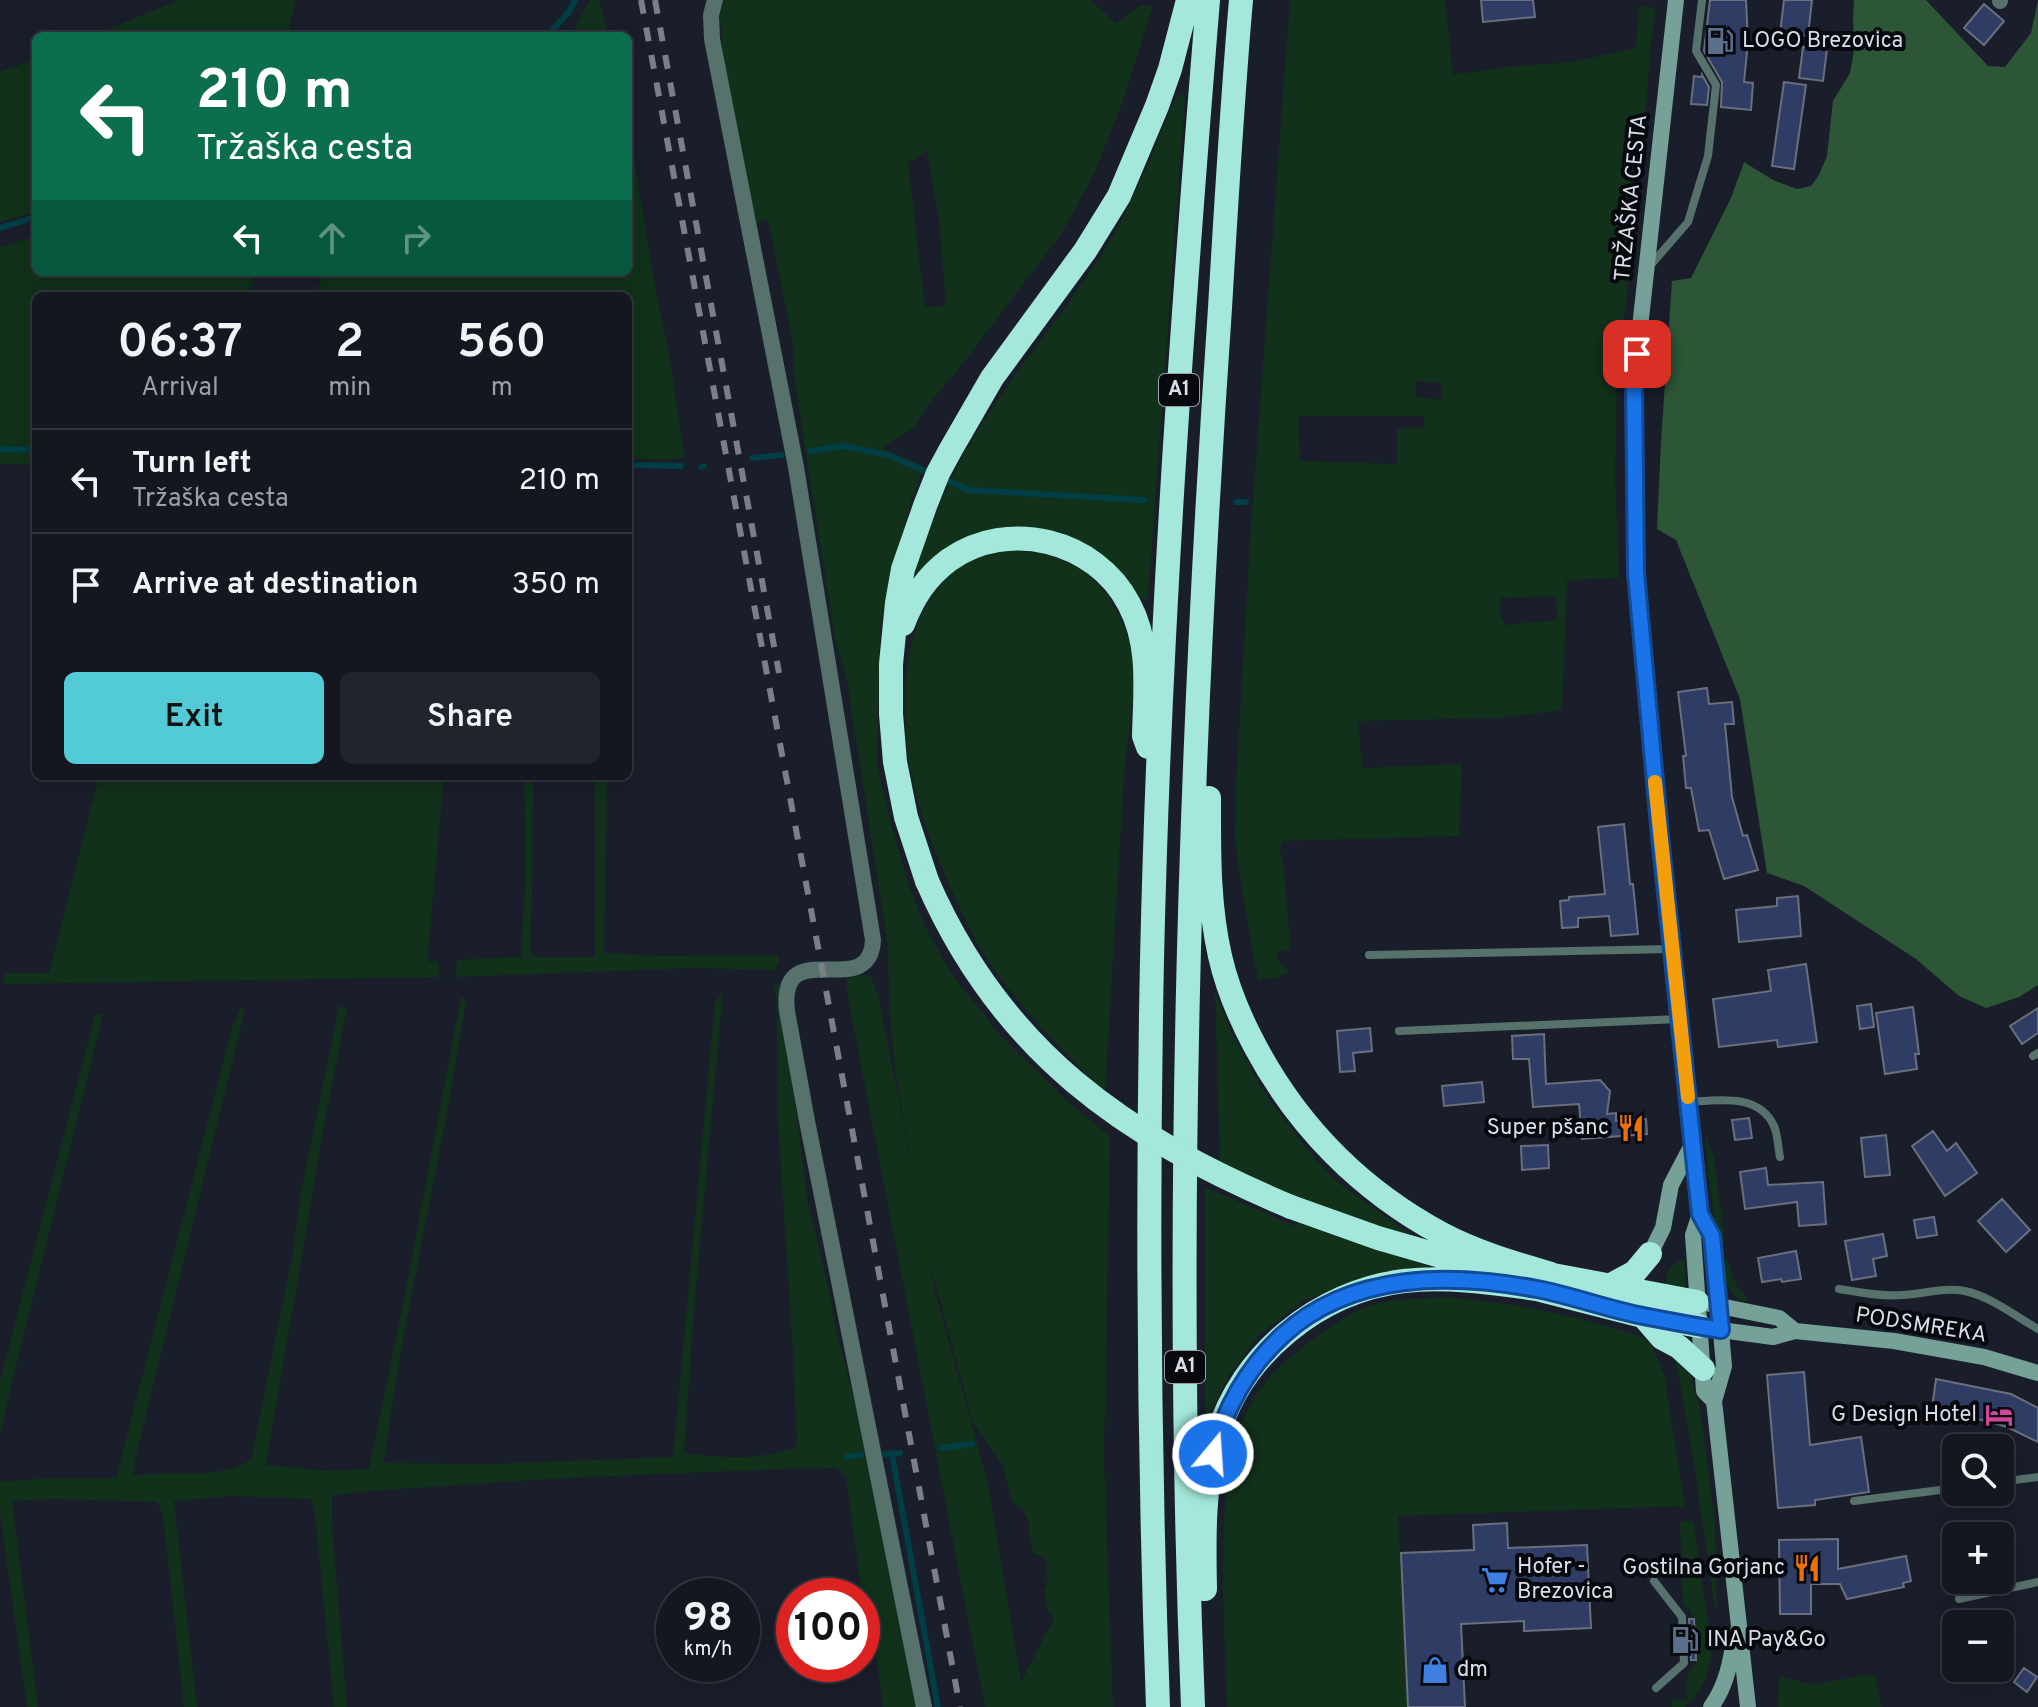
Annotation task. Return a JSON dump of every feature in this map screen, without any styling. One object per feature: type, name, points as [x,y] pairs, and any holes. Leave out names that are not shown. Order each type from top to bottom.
[{"type":"highway","points":[[1188,0],[1157,106],[1119,196],[1085,251],[992,378],[938,473],[903,569],[891,664],[891,714],[895,762],[906,817],[927,881],[951,932],[986,988],[1013,1022],[1063,1073],[1115,1115],[1171,1150],[1291,1207],[1378,1238],[1544,1282],[1643,1316],[1710,1328]]},
{"type":"highway","name":"A1","points":[[1158,1707],[1152,1539],[1149,1225],[1152,954],[1173,486],[1208,0]]},
{"type":"highway","name":"A1","points":[[1193,1707],[1186,1496],[1184,1214],[1188,958],[1209,467],[1241,0]]},
{"type":"highway","points":[[891,664],[912,601],[924,584],[951,559],[969,549],[1007,538],[1029,538],[1069,548],[1090,559],[1119,587],[1137,621],[1146,660],[1144,736],[1159,780]]},
{"type":"highway","points":[[1195,758],[1209,794],[1209,889],[1220,959],[1245,1027],[1288,1100],[1314,1134],[1346,1166],[1388,1200],[1456,1240],[1544,1282]]},
{"type":"highway","points":[[1611,1285],[1635,1272],[1650,1254]]},
{"type":"highway","points":[[1191,1653],[1205,1607],[1206,1499],[1218,1433],[1241,1386],[1273,1345],[1295,1324],[1340,1299],[1381,1285],[1433,1280],[1611,1285],[1708,1304]]},
{"type":"highway","points":[[1643,1316],[1662,1338],[1679,1347],[1703,1369]]},
{"type":"main road","name":"TRŽAŠKA CESTA","points":[[1676,0],[1634,382],[1636,573],[1700,1214],[1693,1235],[1710,1328],[1703,1369],[1704,1391],[1714,1401]]},
{"type":"main road","points":[[1650,1254],[1663,1228],[1671,1185],[1693,1143]]},
{"type":"main road","name":"PODSMREKA","points":[[1708,1304],[1779,1318],[1795,1331]]},
{"type":"main road","name":"TRŽAŠKA CESTA","points":[[1710,1328],[1724,1366],[1714,1401],[1748,1707]]},
{"type":"main road","name":"PODSMREKA","points":[[1710,1328],[1773,1337],[1795,1331],[1883,1339],[1997,1360],[2038,1373]]},
{"type":"main road","points":[[1711,1707],[1728,1672],[1738,1613]]},
{"type":"street","points":[[713,7],[712,39],[796,467],[873,940],[872,952],[861,966],[807,971],[792,978],[785,995],[807,1121],[924,1707]]},
{"type":"lane","points":[[1646,270],[1688,222],[1708,156],[1716,85],[1696,51],[1702,0]]},
{"type":"lane","points":[[1369,955],[1672,949]]},
{"type":"lane","points":[[1399,1031],[1679,1019]]},
{"type":"lane","points":[[1688,1102],[1744,1102],[1763,1110],[1774,1127],[1780,1157]]},
{"type":"lane","points":[[1839,1289],[1902,1295],[1953,1289],[1990,1301],[2038,1329]]},
{"type":"lane","points":[[2014,1480],[2038,1477]]},
{"type":"lane","points":[[1854,1501],[1942,1490]]},
{"type":"lane","points":[[1654,1581],[1682,1617],[1684,1663],[1656,1688]]},
{"type":"lane","points":[[1959,1599],[2038,1582]]},
{"type":"green space","points":[[179,0],[296,0],[288,32],[102,32]]},
{"type":"green space","points":[[590,0],[599,0],[605,32],[573,31]]},
{"type":"green space","points":[[725,0],[1090,0],[1116,23],[1141,5],[1153,6],[1123,101],[1094,174],[1062,233],[927,406],[914,427],[883,448],[924,467],[911,501],[880,627],[877,765],[909,886],[925,926],[951,973],[1001,1036],[1062,1096],[1110,1137],[1104,1458],[1113,1707],[985,1707],[848,998],[846,978],[871,977],[878,995],[913,1172],[896,1077],[889,1006],[888,946],[847,681],[835,639],[794,376],[792,337],[768,219],[756,223],[723,63],[720,13]],"holes":[[[927,151],[939,218],[946,306],[925,307],[908,163]],[[930,1263],[973,1423],[1003,1466],[1014,1504],[1022,1508],[1029,1521],[1033,1553],[1047,1563],[1048,1583],[1044,1589],[1048,1611],[1054,1618],[1021,1682],[988,1484]]]},
{"type":"green space","points":[[1290,0],[1445,0],[1453,75],[1573,62],[1636,49],[1639,6],[1656,8],[1617,381],[1615,477],[1619,578],[1567,580],[1562,710],[1500,718],[1358,721],[1362,768],[1462,764],[1459,836],[1282,841],[1280,850],[1291,950],[1277,952],[1278,961],[1288,973],[1258,980],[1235,840],[1250,541]],"holes":[[[1417,381],[1441,383],[1441,400],[1415,397]],[[1298,416],[1424,416],[1424,428],[1397,429],[1397,464],[1300,461]],[[1556,596],[1557,620],[1505,625],[1499,612],[1501,598]]]},
{"type":"green space","points":[[1854,0],[1926,0],[1988,66],[2005,67],[2031,33],[2038,0],[2038,985],[2019,997],[1986,1008],[1959,996],[1916,959],[1804,886],[1767,873],[1740,699],[1676,540],[1657,529],[1672,281],[1691,278],[1731,198],[1744,162],[1773,180],[1797,189],[1811,186],[1819,175],[1827,156],[1833,101],[1850,73],[1854,51]]},
{"type":"green space","points":[[32,60],[32,213],[0,222],[0,72]]},
{"type":"green space","points":[[1178,95],[1183,95],[1185,99],[1148,597],[1145,600],[1140,598],[1125,580],[1054,535],[917,574],[914,570],[931,526],[965,452],[980,426],[1101,256],[1132,199]]},
{"type":"green space","points":[[632,144],[685,458],[632,459],[632,292],[316,291],[322,276],[632,276]]},
{"type":"green space","points":[[32,237],[32,276],[248,276],[253,284],[248,288],[250,292],[32,292],[32,465],[0,464],[0,247]]},
{"type":"green space","points":[[1012,550],[1048,554],[1084,570],[1109,597],[1126,630],[1137,662],[1124,773],[1105,1092],[1039,1025],[981,950],[932,842],[909,764],[905,683],[908,659],[922,613],[950,575],[970,560]]},
{"type":"green space","points":[[98,780],[444,780],[427,962],[438,961],[439,977],[4,984],[5,973],[49,973]]},
{"type":"green space","points":[[524,780],[533,780],[530,945],[534,957],[595,957],[595,780],[607,780],[604,953],[778,955],[780,963],[773,970],[693,968],[455,977],[457,960],[521,957],[526,865]]},
{"type":"green space","points":[[774,984],[782,984],[808,1203],[837,1335],[868,1450],[918,1707],[883,1707],[880,1682],[880,1578],[860,1578],[846,1476],[835,1468],[563,1478],[332,1496],[347,1707],[334,1707],[311,1499],[233,1496],[174,1501],[197,1707],[184,1707],[163,1515],[157,1502],[12,1501],[38,1707],[27,1707],[0,1513],[0,1482],[116,1478],[232,1028],[240,1009],[245,1010],[133,1476],[208,1473],[237,1467],[251,1460],[339,1006],[347,1008],[266,1465],[325,1471],[369,1469],[461,997],[466,1000],[457,1058],[402,1347],[384,1463],[490,1464],[673,1457],[715,1002],[723,992],[684,1453],[756,1456],[797,1446],[777,1105],[777,1002]]},
{"type":"green space","points":[[1215,991],[1233,1036],[1266,1095],[1302,1143],[1332,1178],[1409,1233],[1408,1238],[1293,1198],[1220,1163]]},
{"type":"green space","points":[[103,1014],[0,1436],[0,1381],[95,1015]]},
{"type":"green space","points":[[1705,1131],[1714,1159],[1725,1243],[1719,1247],[1708,1175]]},
{"type":"green space","points":[[1205,1187],[1295,1226],[1298,1222],[1428,1266],[1426,1270],[1353,1283],[1304,1300],[1259,1335],[1229,1376],[1205,1419]]},
{"type":"green space","points":[[1721,1256],[1728,1260],[1737,1285],[1747,1297],[1745,1302],[1729,1289]]},
{"type":"green space","points":[[1684,1260],[1686,1286],[1666,1285],[1669,1270]]},
{"type":"green space","points":[[1447,1297],[1549,1312],[1649,1340],[1664,1374],[1685,1506],[1398,1516],[1408,1707],[1227,1707],[1223,1585],[1226,1499],[1232,1453],[1247,1410],[1285,1361],[1348,1316],[1369,1306],[1388,1302]]},
{"type":"green space","points":[[1675,1355],[1690,1373],[1700,1408],[1715,1523],[1715,1609],[1693,1458]]},
{"type":"green space","points":[[1693,1521],[1711,1642],[1710,1661],[1706,1678],[1697,1694],[1684,1707],[1672,1707],[1671,1700],[1687,1699],[1687,1676],[1696,1663],[1694,1619],[1683,1605],[1680,1522]]},
{"type":"green space","points":[[1875,1675],[1881,1707],[1778,1707],[1779,1676],[1813,1685]]},
{"type":"building","points":[[1481,0],[1533,0],[1535,17],[1483,22]]},
{"type":"building","points":[[1710,0],[1746,0],[1748,42],[1744,82],[1753,83],[1751,110],[1721,107],[1722,82],[1704,51]]},
{"type":"building","points":[[1784,0],[1812,0],[1808,36],[1780,33]]},
{"type":"building","points":[[1984,4],[2004,21],[1984,45],[1964,28]]},
{"type":"building","points":[[1803,47],[1827,49],[1823,81],[1799,78]]},
{"type":"building","points":[[1702,75],[1709,87],[1707,105],[1691,104],[1694,76]]},
{"type":"building","points":[[1784,82],[1806,85],[1794,169],[1772,166]]},
{"type":"building","points":[[1707,688],[1709,704],[1732,702],[1734,724],[1725,724],[1732,797],[1743,836],[1747,835],[1758,870],[1724,879],[1709,830],[1699,831],[1691,788],[1686,788],[1683,756],[1686,756],[1678,692]]},
{"type":"building","points":[[1624,824],[1638,934],[1611,936],[1609,916],[1578,918],[1578,927],[1562,928],[1560,901],[1569,900],[1569,897],[1605,894],[1598,827]]},
{"type":"building","points":[[1798,896],[1801,936],[1739,942],[1736,910],[1777,906],[1777,898]]},
{"type":"building","points":[[1806,964],[1817,1042],[1778,1047],[1777,1040],[1719,1047],[1713,999],[1771,991],[1768,970]]},
{"type":"building","points":[[1871,1004],[1874,1027],[1860,1029],[1857,1006]]},
{"type":"building","points":[[1913,1007],[1919,1054],[1915,1054],[1917,1069],[1885,1074],[1876,1013]]},
{"type":"building","points":[[2038,1008],[2038,1033],[2022,1044],[2010,1026]]},
{"type":"building","points":[[1370,1028],[1372,1051],[1353,1053],[1355,1071],[1340,1072],[1337,1031]]},
{"type":"building","points":[[1544,1034],[1546,1084],[1600,1080],[1610,1091],[1607,1114],[1616,1113],[1616,1121],[1646,1119],[1647,1134],[1582,1139],[1579,1104],[1533,1107],[1529,1059],[1513,1059],[1512,1036]]},
{"type":"building","points":[[1482,1082],[1484,1102],[1444,1106],[1442,1086]]},
{"type":"building","points":[[1749,1118],[1752,1138],[1735,1140],[1732,1120]]},
{"type":"building","points":[[1933,1131],[1947,1151],[1956,1143],[1977,1173],[1945,1196],[1912,1146]]},
{"type":"building","points":[[1886,1135],[1890,1175],[1865,1177],[1861,1138]]},
{"type":"building","points":[[1548,1145],[1549,1168],[1522,1170],[1521,1146]]},
{"type":"building","points":[[1766,1168],[1768,1185],[1823,1182],[1826,1224],[1799,1226],[1797,1202],[1745,1209],[1740,1172]]},
{"type":"building","points":[[2002,1199],[2030,1230],[2006,1252],[1978,1221]]},
{"type":"building","points":[[1934,1217],[1937,1235],[1917,1238],[1914,1220]]},
{"type":"building","points":[[1883,1234],[1887,1256],[1873,1259],[1876,1276],[1852,1280],[1845,1241]]},
{"type":"building","points":[[1796,1251],[1801,1279],[1762,1282],[1758,1258]]},
{"type":"building","points":[[1804,1372],[1810,1445],[1861,1437],[1869,1492],[1815,1500],[1815,1505],[1778,1508],[1767,1375]]},
{"type":"building","name":"G Design Hotel","points":[[1936,1379],[2011,1394],[2038,1408],[2038,1442],[2007,1427],[1932,1408]]},
{"type":"building","name":"Hofer - Brezovica","points":[[1507,1523],[1508,1548],[1587,1545],[1591,1628],[1524,1631],[1524,1621],[1461,1624],[1465,1707],[1408,1707],[1401,1553],[1474,1550],[1473,1525]]},
{"type":"building","points":[[1838,1539],[1838,1569],[1906,1556],[1911,1581],[1903,1583],[1904,1587],[1847,1599],[1840,1584],[1811,1584],[1811,1614],[1780,1614],[1779,1540]]},
{"type":"building","points":[[1689,1619],[1694,1619],[1696,1660],[1691,1660]]},
{"type":"building","points":[[2024,1668],[2037,1677],[2027,1692],[2014,1682]]},
{"type":"waterway","points":[[551,32],[575,0]]},
{"type":"waterway","points":[[0,228],[32,218]]},
{"type":"waterway","points":[[810,451],[844,446],[888,455],[925,471]]},
{"type":"waterway","points":[[0,449],[32,450]]},
{"type":"waterway","points":[[752,458],[782,455]]},
{"type":"waterway","points":[[632,465],[681,466]]},
{"type":"waterway","points":[[949,481],[968,490],[1144,500]]},
{"type":"waterway","points":[[1236,502],[1246,502]]},
{"type":"waterway","points":[[941,1448],[972,1444]]},
{"type":"waterway","points":[[885,1454],[900,1453]]},
{"type":"waterway","points":[[892,1454],[938,1707]]},
{"type":"waterway","points":[[847,1457],[861,1455]]},
{"type":"railway","points":[[641,0],[960,1707]]},
{"type":"railway","points":[[655,0],[779,673]]},
{"type":"slow traffic","points":[[1655,782],[1688,1097]]},
{"type":"place","name":"LOGO Brezovica","points":[[1720,41]]},
{"type":"place","name":"Super pšanc","points":[[1631,1128]]},
{"type":"place","name":"G Design Hotel","points":[[1999,1415]]},
{"type":"place","name":"Gostilna Gorjanc","points":[[1807,1568]]},
{"type":"place","name":"Hofer - Brezovica","points":[[1495,1580]]},
{"type":"place","name":"INA Pay&Go","points":[[1685,1640]]},
{"type":"place","name":"dm","points":[[1435,1670]]},
{"type":"route","points":[[1213,1454],[1218,1433],[1241,1386],[1273,1345],[1295,1324],[1317,1311],[1340,1299],[1381,1285],[1405,1281],[1457,1280],[1537,1289],[1643,1316],[1721,1330],[1712,1236],[1700,1214],[1636,573],[1634,382],[1637,354]]}]
